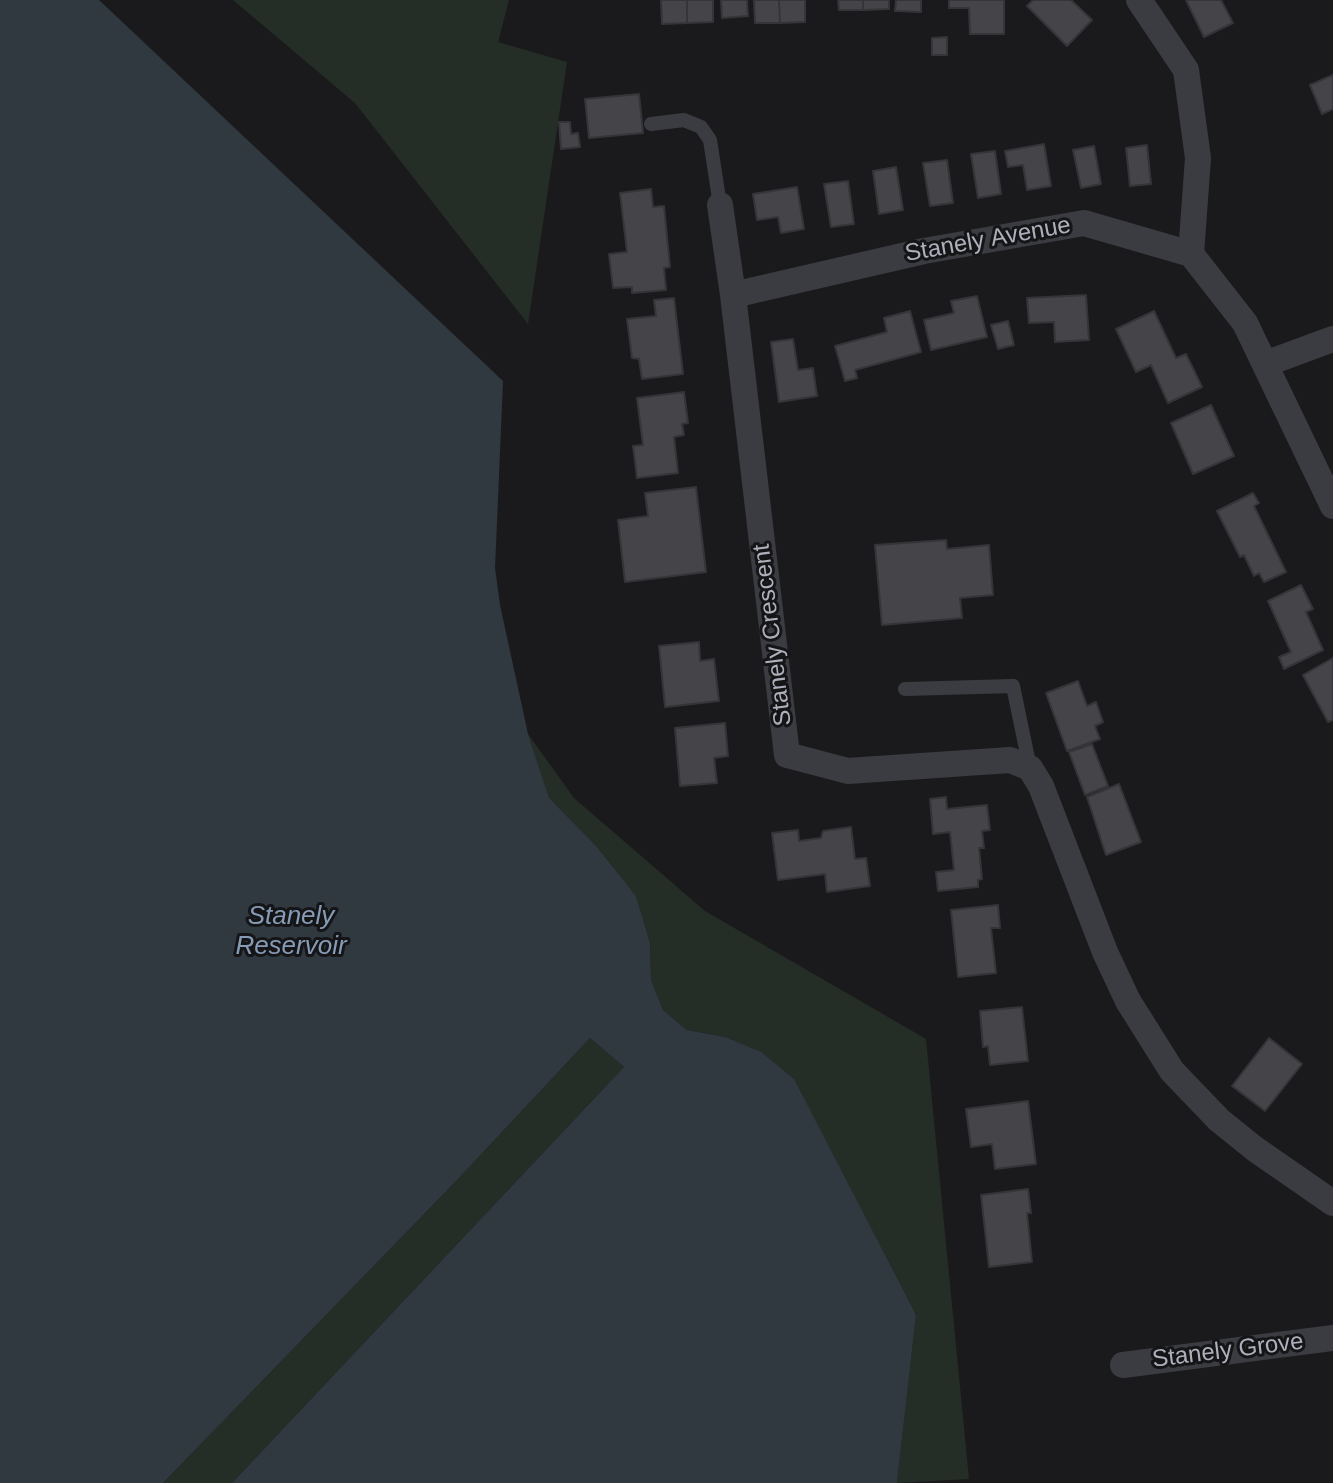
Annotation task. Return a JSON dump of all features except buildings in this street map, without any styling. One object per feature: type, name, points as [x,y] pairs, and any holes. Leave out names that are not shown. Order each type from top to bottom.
[{"type":"street","points":[[1139,0],[1186,70],[1198,158],[1191,254],[1245,323],[1333,506]]},
{"type":"street","name":"Stanely Crescent","points":[[720,205],[787,755],[848,771],[1010,760],[1030,768]]},
{"type":"street","name":"Stanely Avenue","points":[[733,295],[924,251],[1084,223],[1191,254]]},
{"type":"street","points":[[1265,364],[1333,339]]},
{"type":"street","points":[[1030,768],[1041,786],[1105,952],[1128,1001],[1172,1071],[1219,1120],[1333,1203]]},
{"type":"street","name":"Stanely Grove","points":[[1123,1365],[1333,1338]]},
{"type":"lane","points":[[651,124],[684,120],[701,127],[710,140],[720,205]]},
{"type":"lane","points":[[905,689],[1013,686],[1030,768]]},
{"type":"shaded area","points":[[233,0],[509,0],[498,42],[567,62],[528,324],[355,103]]},
{"type":"shaded area","points":[[528,734],[574,798],[705,911],[926,1039],[969,1479],[897,1483],[916,1314],[725,1037],[687,1030],[663,1010],[651,980],[650,943],[636,896],[597,847],[549,799]]},
{"type":"shaded area","points":[[590,1038],[624,1067],[232,1483],[163,1483],[458,1179]]},
{"type":"water","name":"Stanely Reservoir","points":[[0,0],[99,0],[503,381],[495,568],[528,734],[549,798],[597,847],[636,896],[650,943],[651,980],[663,1010],[687,1030],[725,1037],[761,1052],[794,1079],[916,1315],[897,1483],[232,1483],[624,1067],[590,1038],[163,1483],[0,1483]]}]
